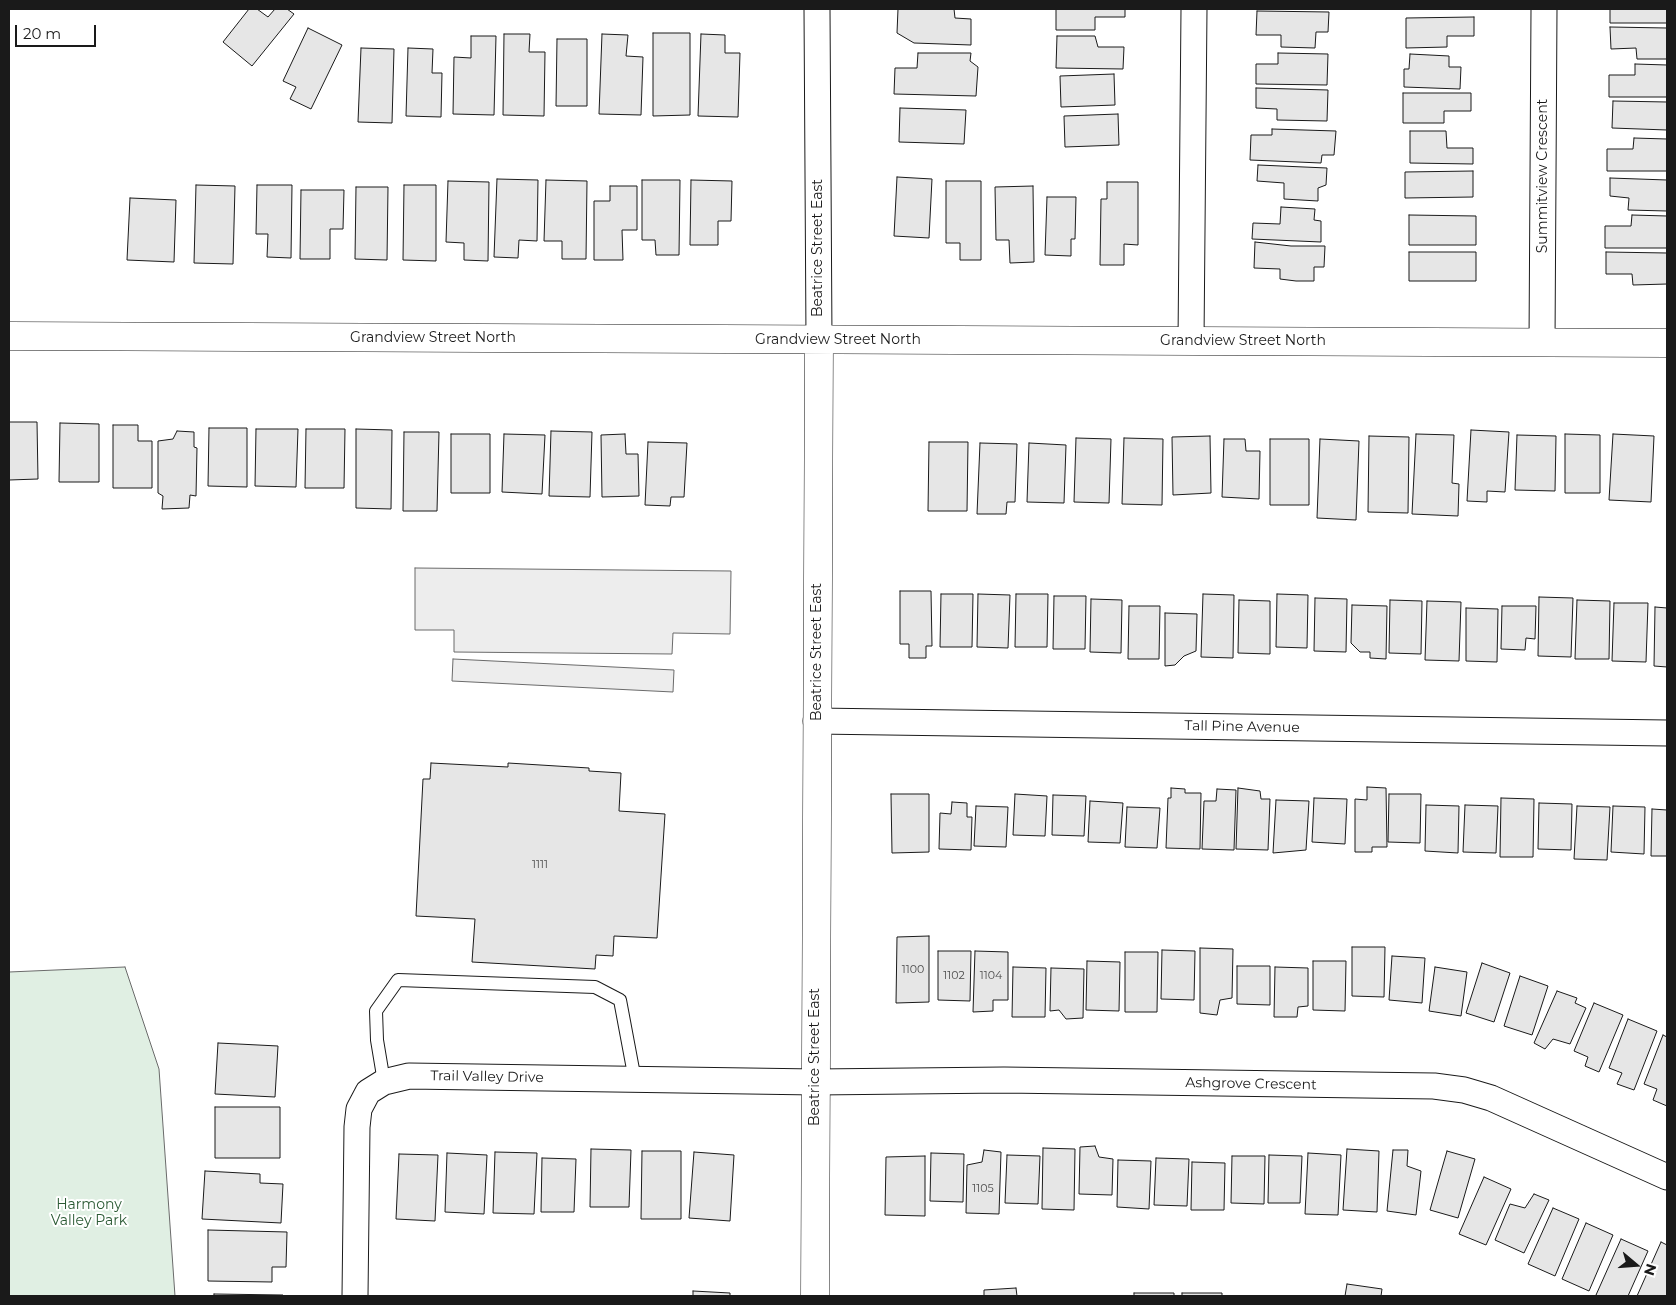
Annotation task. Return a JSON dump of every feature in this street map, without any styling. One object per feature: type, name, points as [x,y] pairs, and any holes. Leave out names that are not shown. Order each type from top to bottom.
[{"type":"street","name":"Beatrice Street East","points":[[815,1296],[819,340],[817,9]]},
{"type":"street","points":[[1191,341],[1194,9]]},
{"type":"street","name":"Summitview Crescent","points":[[1542,343],[1544,9]]},
{"type":"street","name":"Grandview Street North","points":[[9,336],[1667,343]]},
{"type":"street","name":"Tall Pine Avenue","points":[[816,721],[1667,733]]},
{"type":"street","name":"Trail Valley Drive","points":[[355,1296],[357,1127],[359,1110],[368,1092],[384,1082],[409,1076],[816,1082]]},
{"type":"street","name":"Ashgrove Crescent","points":[[816,1082],[1004,1080],[1449,1088],[1478,1094],[1504,1103],[1667,1177]]},
{"type":"lane","points":[[384,1082],[377,1040],[376,1011],[398,980],[595,987],[620,1000],[636,1080]]},
{"type":"green space","name":"Harmony Valley Park","points":[[125,967],[159,1069],[175,1296],[9,1296],[9,972]]},
{"type":"shaded area","points":[[415,568],[731,571],[730,634],[673,633],[672,654],[454,652],[454,630],[415,630]]},
{"type":"shaded area","points":[[453,659],[674,670],[673,692],[452,681]]},
{"type":"building","points":[[249,9],[257,9],[268,17],[275,9],[287,9],[294,14],[252,66],[223,42]]},
{"type":"building","points":[[898,9],[954,9],[955,18],[971,19],[971,45],[914,43],[897,33]]},
{"type":"building","points":[[1056,9],[1125,9],[1125,17],[1095,17],[1095,30],[1056,30]]},
{"type":"building","points":[[1610,9],[1667,9],[1667,23],[1610,23]]},
{"type":"building","points":[[1257,11],[1329,12],[1328,32],[1316,32],[1315,48],[1281,47],[1281,35],[1256,35]]},
{"type":"building","points":[[1474,17],[1474,36],[1447,36],[1447,47],[1406,48],[1406,18]]},
{"type":"building","points":[[1610,27],[1667,28],[1667,59],[1637,59],[1636,48],[1611,49]]},
{"type":"building","points":[[308,28],[342,45],[311,109],[290,99],[296,87],[283,81]]},
{"type":"building","points":[[653,33],[690,33],[690,115],[653,116]]},
{"type":"building","points":[[504,34],[530,34],[529,52],[545,52],[544,116],[503,115]]},
{"type":"building","points":[[602,34],[628,35],[626,56],[643,57],[641,115],[599,114]]},
{"type":"building","points":[[701,34],[725,35],[725,53],[740,53],[738,117],[698,116]]},
{"type":"building","points":[[471,36],[496,36],[494,115],[453,114],[454,57],[471,58]]},
{"type":"building","points":[[1057,36],[1095,36],[1098,47],[1124,47],[1123,69],[1056,68]]},
{"type":"building","points":[[557,39],[587,39],[587,106],[556,106]]},
{"type":"building","points":[[361,48],[394,49],[392,123],[358,122]]},
{"type":"building","points":[[408,48],[433,49],[432,73],[442,73],[441,117],[406,116]]},
{"type":"building","points":[[918,53],[971,53],[970,61],[978,67],[976,96],[894,94],[895,68],[917,68]]},
{"type":"building","points":[[1278,53],[1328,54],[1327,85],[1256,84],[1256,64],[1278,64]]},
{"type":"building","points":[[1410,54],[1449,56],[1449,67],[1461,67],[1460,89],[1404,87],[1404,69],[1409,69]]},
{"type":"building","points":[[1635,64],[1667,65],[1667,97],[1609,97],[1609,75],[1635,75]]},
{"type":"building","points":[[1114,74],[1115,105],[1061,107],[1060,76]]},
{"type":"building","points":[[1256,88],[1328,90],[1327,121],[1277,120],[1277,109],[1256,108]]},
{"type":"building","points":[[1403,93],[1471,93],[1471,111],[1444,111],[1444,123],[1403,123]]},
{"type":"building","points":[[1613,101],[1667,102],[1667,130],[1612,128]]},
{"type":"building","points":[[900,108],[966,110],[964,144],[899,142]]},
{"type":"building","points":[[1118,114],[1119,145],[1065,147],[1064,116]]},
{"type":"building","points":[[1272,129],[1336,131],[1334,155],[1322,155],[1321,163],[1250,160],[1251,135],[1272,135]]},
{"type":"building","points":[[1410,131],[1446,131],[1447,148],[1473,148],[1473,164],[1410,163]]},
{"type":"building","points":[[1634,138],[1667,139],[1667,171],[1607,171],[1607,149],[1633,149]]},
{"type":"building","points":[[1258,165],[1327,168],[1326,185],[1318,188],[1318,201],[1284,199],[1284,183],[1257,181]]},
{"type":"building","points":[[1473,171],[1473,197],[1405,198],[1405,172]]},
{"type":"building","points":[[897,177],[932,179],[929,238],[894,236]]},
{"type":"building","points":[[1610,178],[1667,180],[1667,211],[1628,210],[1629,198],[1610,196]]},
{"type":"building","points":[[497,179],[538,180],[537,241],[519,240],[518,258],[494,257]]},
{"type":"building","points":[[546,180],[587,181],[586,259],[562,259],[562,241],[544,241]]},
{"type":"building","points":[[642,180],[680,180],[679,255],[656,255],[655,240],[642,240]]},
{"type":"building","points":[[691,180],[732,181],[731,221],[718,221],[718,245],[690,245]]},
{"type":"building","points":[[448,181],[489,182],[488,261],[464,260],[464,243],[446,242]]},
{"type":"building","points":[[946,181],[981,181],[981,260],[960,260],[960,243],[946,243]]},
{"type":"building","points":[[1107,182],[1138,182],[1138,245],[1124,244],[1124,265],[1100,265],[1101,199],[1107,199]]},
{"type":"building","points":[[196,185],[235,186],[233,264],[194,263]]},
{"type":"building","points":[[257,185],[292,185],[291,258],[267,257],[268,234],[256,234]]},
{"type":"building","points":[[404,185],[436,185],[436,261],[403,260]]},
{"type":"building","points":[[610,186],[637,186],[637,230],[622,230],[623,260],[594,260],[594,201],[610,201]]},
{"type":"building","points":[[1033,186],[1034,262],[1010,263],[1009,240],[996,240],[995,187]]},
{"type":"building","points":[[356,187],[388,187],[387,260],[355,259]]},
{"type":"building","points":[[301,190],[344,190],[343,229],[330,229],[330,259],[300,259]]},
{"type":"building","points":[[1047,197],[1076,197],[1075,239],[1071,239],[1071,256],[1045,255]]},
{"type":"building","points":[[130,198],[176,200],[174,262],[127,260]]},
{"type":"building","points":[[1281,207],[1315,209],[1314,220],[1321,221],[1321,242],[1252,239],[1253,223],[1280,224]]},
{"type":"building","points":[[1409,215],[1476,216],[1476,245],[1409,245]]},
{"type":"building","points":[[1632,215],[1667,216],[1667,248],[1605,248],[1605,226],[1631,226]]},
{"type":"building","points":[[1255,242],[1291,246],[1325,246],[1324,267],[1314,267],[1314,281],[1280,279],[1280,269],[1254,268]]},
{"type":"building","points":[[1409,252],[1476,252],[1476,281],[1409,281]]},
{"type":"building","points":[[1606,252],[1667,253],[1667,284],[1633,285],[1632,274],[1606,274]]},
{"type":"building","points":[[9,422],[37,422],[38,479],[9,480]]},
{"type":"building","points":[[60,423],[99,424],[99,482],[59,482]]},
{"type":"building","points":[[113,425],[138,425],[138,441],[152,441],[152,488],[113,488]]},
{"type":"building","points":[[209,428],[247,428],[247,487],[208,486]]},
{"type":"building","points":[[256,429],[298,429],[296,487],[255,486]]},
{"type":"building","points":[[306,429],[345,429],[344,488],[305,488]]},
{"type":"building","points":[[356,429],[392,430],[391,509],[356,508]]},
{"type":"building","points":[[1471,430],[1509,432],[1505,492],[1487,491],[1487,502],[1467,501]]},
{"type":"building","points":[[177,431],[194,432],[194,447],[197,448],[196,496],[190,495],[189,508],[162,509],[163,496],[158,493],[158,441],[173,439]]},
{"type":"building","points":[[551,431],[592,432],[590,497],[549,496]]},
{"type":"building","points":[[404,432],[439,432],[437,511],[403,511]]},
{"type":"building","points":[[451,434],[490,434],[490,493],[451,493]]},
{"type":"building","points":[[504,434],[545,435],[542,494],[502,492]]},
{"type":"building","points":[[625,434],[626,454],[638,454],[639,496],[602,497],[601,435]]},
{"type":"building","points":[[1416,434],[1454,435],[1452,483],[1459,484],[1458,516],[1412,514]]},
{"type":"building","points":[[1565,434],[1600,435],[1600,493],[1565,493]]},
{"type":"building","points":[[1613,434],[1654,436],[1651,502],[1609,500]]},
{"type":"building","points":[[1517,435],[1556,436],[1555,491],[1515,490]]},
{"type":"building","points":[[1210,436],[1211,493],[1173,495],[1172,437]]},
{"type":"building","points":[[1369,436],[1409,437],[1408,513],[1368,512]]},
{"type":"building","points":[[1076,438],[1111,439],[1109,503],[1074,502]]},
{"type":"building","points":[[1124,438],[1163,439],[1162,505],[1122,504]]},
{"type":"building","points":[[1224,439],[1245,439],[1246,451],[1260,451],[1259,499],[1222,497]]},
{"type":"building","points":[[1270,439],[1309,439],[1309,505],[1270,505]]},
{"type":"building","points":[[1320,439],[1359,441],[1356,520],[1317,518]]},
{"type":"building","points":[[648,442],[687,443],[684,497],[671,497],[670,506],[645,505]]},
{"type":"building","points":[[929,442],[968,442],[967,511],[928,511]]},
{"type":"building","points":[[980,443],[1017,444],[1015,502],[1007,502],[1006,514],[977,514]]},
{"type":"building","points":[[1029,443],[1066,445],[1064,503],[1027,502]]},
{"type":"building","points":[[900,591],[931,591],[932,646],[926,646],[926,658],[909,658],[909,644],[900,644]]},
{"type":"building","points":[[941,594],[973,594],[972,647],[940,647]]},
{"type":"building","points":[[978,594],[1010,595],[1008,648],[977,647]]},
{"type":"building","points":[[1016,594],[1048,594],[1047,647],[1015,647]]},
{"type":"building","points":[[1203,594],[1234,595],[1233,658],[1201,657]]},
{"type":"building","points":[[1277,594],[1308,595],[1307,648],[1276,647]]},
{"type":"building","points":[[1054,596],[1086,596],[1085,649],[1053,649]]},
{"type":"building","points":[[1539,597],[1573,598],[1571,657],[1538,656]]},
{"type":"building","points":[[1315,598],[1347,599],[1346,652],[1314,651]]},
{"type":"building","points":[[1091,599],[1122,600],[1121,653],[1090,652]]},
{"type":"building","points":[[1239,600],[1270,601],[1270,654],[1238,653]]},
{"type":"building","points":[[1390,600],[1422,601],[1421,654],[1389,653]]},
{"type":"building","points":[[1577,600],[1610,601],[1609,659],[1575,659]]},
{"type":"building","points":[[1427,601],[1461,602],[1459,661],[1425,660]]},
{"type":"building","points":[[1614,603],[1648,603],[1646,662],[1612,661]]},
{"type":"building","points":[[1352,605],[1387,606],[1386,659],[1370,658],[1370,652],[1360,652],[1351,643]]},
{"type":"building","points":[[1129,606],[1160,606],[1159,659],[1128,659]]},
{"type":"building","points":[[1502,606],[1536,606],[1535,639],[1526,638],[1525,650],[1501,649]]},
{"type":"building","points":[[1655,607],[1667,608],[1667,667],[1654,666]]},
{"type":"building","points":[[1466,608],[1498,609],[1497,662],[1466,661]]},
{"type":"building","points":[[1165,613],[1197,614],[1196,651],[1184,656],[1175,665],[1165,666]]},
{"type":"building","points":[[431,763],[508,767],[508,763],[589,768],[589,771],[621,773],[619,811],[665,814],[657,938],[614,936],[613,956],[596,955],[595,969],[472,962],[475,919],[416,916],[423,779],[430,779]]},
{"type":"building","points":[[1367,787],[1386,788],[1387,847],[1372,847],[1372,852],[1355,852],[1355,799],[1367,800]]},
{"type":"building","points":[[1171,788],[1185,789],[1185,793],[1201,793],[1200,849],[1166,848],[1168,798],[1171,798]]},
{"type":"building","points":[[1238,788],[1260,791],[1261,799],[1270,799],[1268,850],[1236,849]]},
{"type":"building","points":[[1217,789],[1236,790],[1234,850],[1202,849],[1204,801],[1216,801]]},
{"type":"building","points":[[891,794],[929,794],[929,852],[892,853]]},
{"type":"building","points":[[1015,794],[1047,796],[1045,836],[1013,835]]},
{"type":"building","points":[[1389,794],[1421,794],[1420,843],[1388,842]]},
{"type":"building","points":[[1053,795],[1086,796],[1084,836],[1052,835]]},
{"type":"building","points":[[1314,798],[1347,799],[1345,844],[1312,842]]},
{"type":"building","points":[[1501,798],[1534,799],[1533,857],[1500,857]]},
{"type":"building","points":[[1276,800],[1309,801],[1306,850],[1273,853]]},
{"type":"building","points":[[1090,801],[1123,803],[1120,843],[1088,842]]},
{"type":"building","points":[[952,802],[967,803],[967,817],[972,817],[971,850],[939,849],[940,813],[951,814]]},
{"type":"building","points":[[1539,803],[1572,804],[1571,850],[1538,849]]},
{"type":"building","points":[[1426,805],[1459,806],[1458,853],[1425,851]]},
{"type":"building","points":[[1465,805],[1498,806],[1496,853],[1463,852]]},
{"type":"building","points":[[976,806],[1008,807],[1006,847],[974,846]]},
{"type":"building","points":[[1577,806],[1610,807],[1607,860],[1574,859]]},
{"type":"building","points":[[1613,806],[1645,807],[1644,854],[1611,852]]},
{"type":"building","points":[[1127,807],[1160,808],[1157,848],[1125,847]]},
{"type":"building","points":[[1652,809],[1667,810],[1667,856],[1651,856]]},
{"type":"building","points":[[929,936],[929,1002],[896,1003],[897,937]]},
{"type":"building","points":[[1352,947],[1385,947],[1384,997],[1352,996]]},
{"type":"building","points":[[1200,948],[1233,949],[1232,998],[1220,1000],[1217,1015],[1200,1013]]},
{"type":"building","points":[[1162,950],[1195,951],[1194,1000],[1161,999]]},
{"type":"building","points":[[938,951],[971,951],[970,1001],[938,1000]]},
{"type":"building","points":[[975,951],[1008,952],[1008,1000],[993,1000],[993,1011],[973,1012]]},
{"type":"building","points":[[1125,952],[1158,952],[1157,1012],[1125,1012]]},
{"type":"building","points":[[1392,956],[1425,958],[1422,1003],[1389,1000]]},
{"type":"building","points":[[1087,961],[1120,962],[1119,1011],[1086,1010]]},
{"type":"building","points":[[1313,961],[1346,961],[1345,1011],[1313,1010]]},
{"type":"building","points":[[1482,963],[1510,973],[1494,1022],[1466,1013]]},
{"type":"building","points":[[1237,966],[1270,966],[1270,1005],[1237,1004]]},
{"type":"building","points":[[1013,967],[1046,968],[1045,1017],[1012,1017]]},
{"type":"building","points":[[1275,967],[1308,968],[1308,1006],[1298,1007],[1297,1017],[1274,1017]]},
{"type":"building","points":[[1435,967],[1467,972],[1461,1016],[1429,1011]]},
{"type":"building","points":[[1051,968],[1084,969],[1083,1018],[1066,1019],[1059,1010],[1050,1011]]},
{"type":"building","points":[[1520,976],[1548,986],[1532,1035],[1504,1026]]},
{"type":"building","points":[[1557,991],[1577,998],[1575,1003],[1586,1008],[1570,1044],[1553,1039],[1545,1049],[1534,1043]]},
{"type":"building","points":[[1594,1003],[1623,1015],[1599,1072],[1585,1066],[1588,1057],[1574,1051]]},
{"type":"building","points":[[1628,1019],[1657,1031],[1634,1090],[1617,1084],[1622,1073],[1609,1068]]},
{"type":"building","points":[[1663,1035],[1667,1037],[1667,1106],[1653,1100],[1657,1089],[1644,1084]]},
{"type":"building","points":[[218,1043],[278,1046],[275,1097],[215,1094]]},
{"type":"building","points":[[215,1107],[280,1107],[280,1158],[215,1158]]},
{"type":"building","points":[[1095,1146],[1099,1157],[1113,1159],[1112,1195],[1079,1194],[1080,1147]]},
{"type":"building","points":[[1043,1148],[1075,1149],[1074,1210],[1042,1209]]},
{"type":"building","points":[[591,1149],[631,1150],[629,1207],[590,1207]]},
{"type":"building","points":[[1347,1149],[1379,1151],[1377,1212],[1343,1210]]},
{"type":"building","points":[[984,1150],[1001,1152],[999,1214],[966,1213],[967,1165],[982,1162]]},
{"type":"building","points":[[1393,1150],[1408,1150],[1407,1166],[1421,1171],[1416,1215],[1387,1211]]},
{"type":"building","points":[[642,1151],[681,1151],[681,1219],[641,1219]]},
{"type":"building","points":[[1447,1151],[1475,1159],[1458,1218],[1430,1210]]},
{"type":"building","points":[[495,1152],[537,1153],[534,1214],[493,1213]]},
{"type":"building","points":[[694,1152],[734,1155],[730,1221],[689,1218]]},
{"type":"building","points":[[447,1153],[487,1155],[484,1214],[445,1212]]},
{"type":"building","points":[[931,1153],[964,1154],[963,1202],[930,1201]]},
{"type":"building","points":[[1308,1153],[1341,1155],[1338,1215],[1305,1214]]},
{"type":"building","points":[[399,1154],[438,1155],[435,1221],[396,1219]]},
{"type":"building","points":[[1007,1155],[1040,1156],[1038,1204],[1005,1203]]},
{"type":"building","points":[[1269,1155],[1302,1156],[1300,1203],[1268,1203]]},
{"type":"building","points":[[925,1156],[925,1216],[885,1215],[886,1157]]},
{"type":"building","points":[[1232,1156],[1265,1156],[1264,1204],[1231,1203]]},
{"type":"building","points":[[542,1158],[576,1159],[574,1212],[541,1212]]},
{"type":"building","points":[[1156,1158],[1189,1159],[1187,1206],[1154,1205]]},
{"type":"building","points":[[1118,1160],[1151,1161],[1149,1209],[1117,1207]]},
{"type":"building","points":[[1192,1162],[1225,1163],[1224,1210],[1191,1210]]},
{"type":"building","points":[[205,1171],[260,1174],[260,1183],[283,1184],[281,1223],[202,1219]]},
{"type":"building","points":[[1484,1177],[1511,1189],[1486,1245],[1459,1234]]},
{"type":"building","points":[[1534,1194],[1549,1200],[1524,1253],[1495,1240],[1510,1204],[1525,1208]]},
{"type":"building","points":[[1553,1208],[1579,1219],[1555,1276],[1528,1264]]},
{"type":"building","points":[[1586,1223],[1613,1235],[1589,1291],[1562,1279]]},
{"type":"building","points":[[208,1230],[287,1232],[286,1267],[272,1267],[272,1282],[208,1281]]},
{"type":"building","points":[[1621,1239],[1648,1251],[1628,1296],[1598,1296],[1596,1295]]},
{"type":"building","points":[[1661,1242],[1667,1245],[1667,1296],[1637,1296]]},
{"type":"building","points":[[1347,1284],[1382,1289],[1381,1296],[1345,1296]]},
{"type":"building","points":[[1016,1288],[1017,1296],[984,1296],[984,1290]]},
{"type":"building","points":[[693,1291],[730,1293],[730,1296],[693,1296]]},
{"type":"building","points":[[1134,1293],[1174,1293],[1174,1296],[1134,1296]]},
{"type":"building","points":[[1182,1293],[1222,1293],[1222,1296],[1182,1296]]},
{"type":"building","points":[[214,1294],[283,1295],[283,1296],[214,1296]]}]
